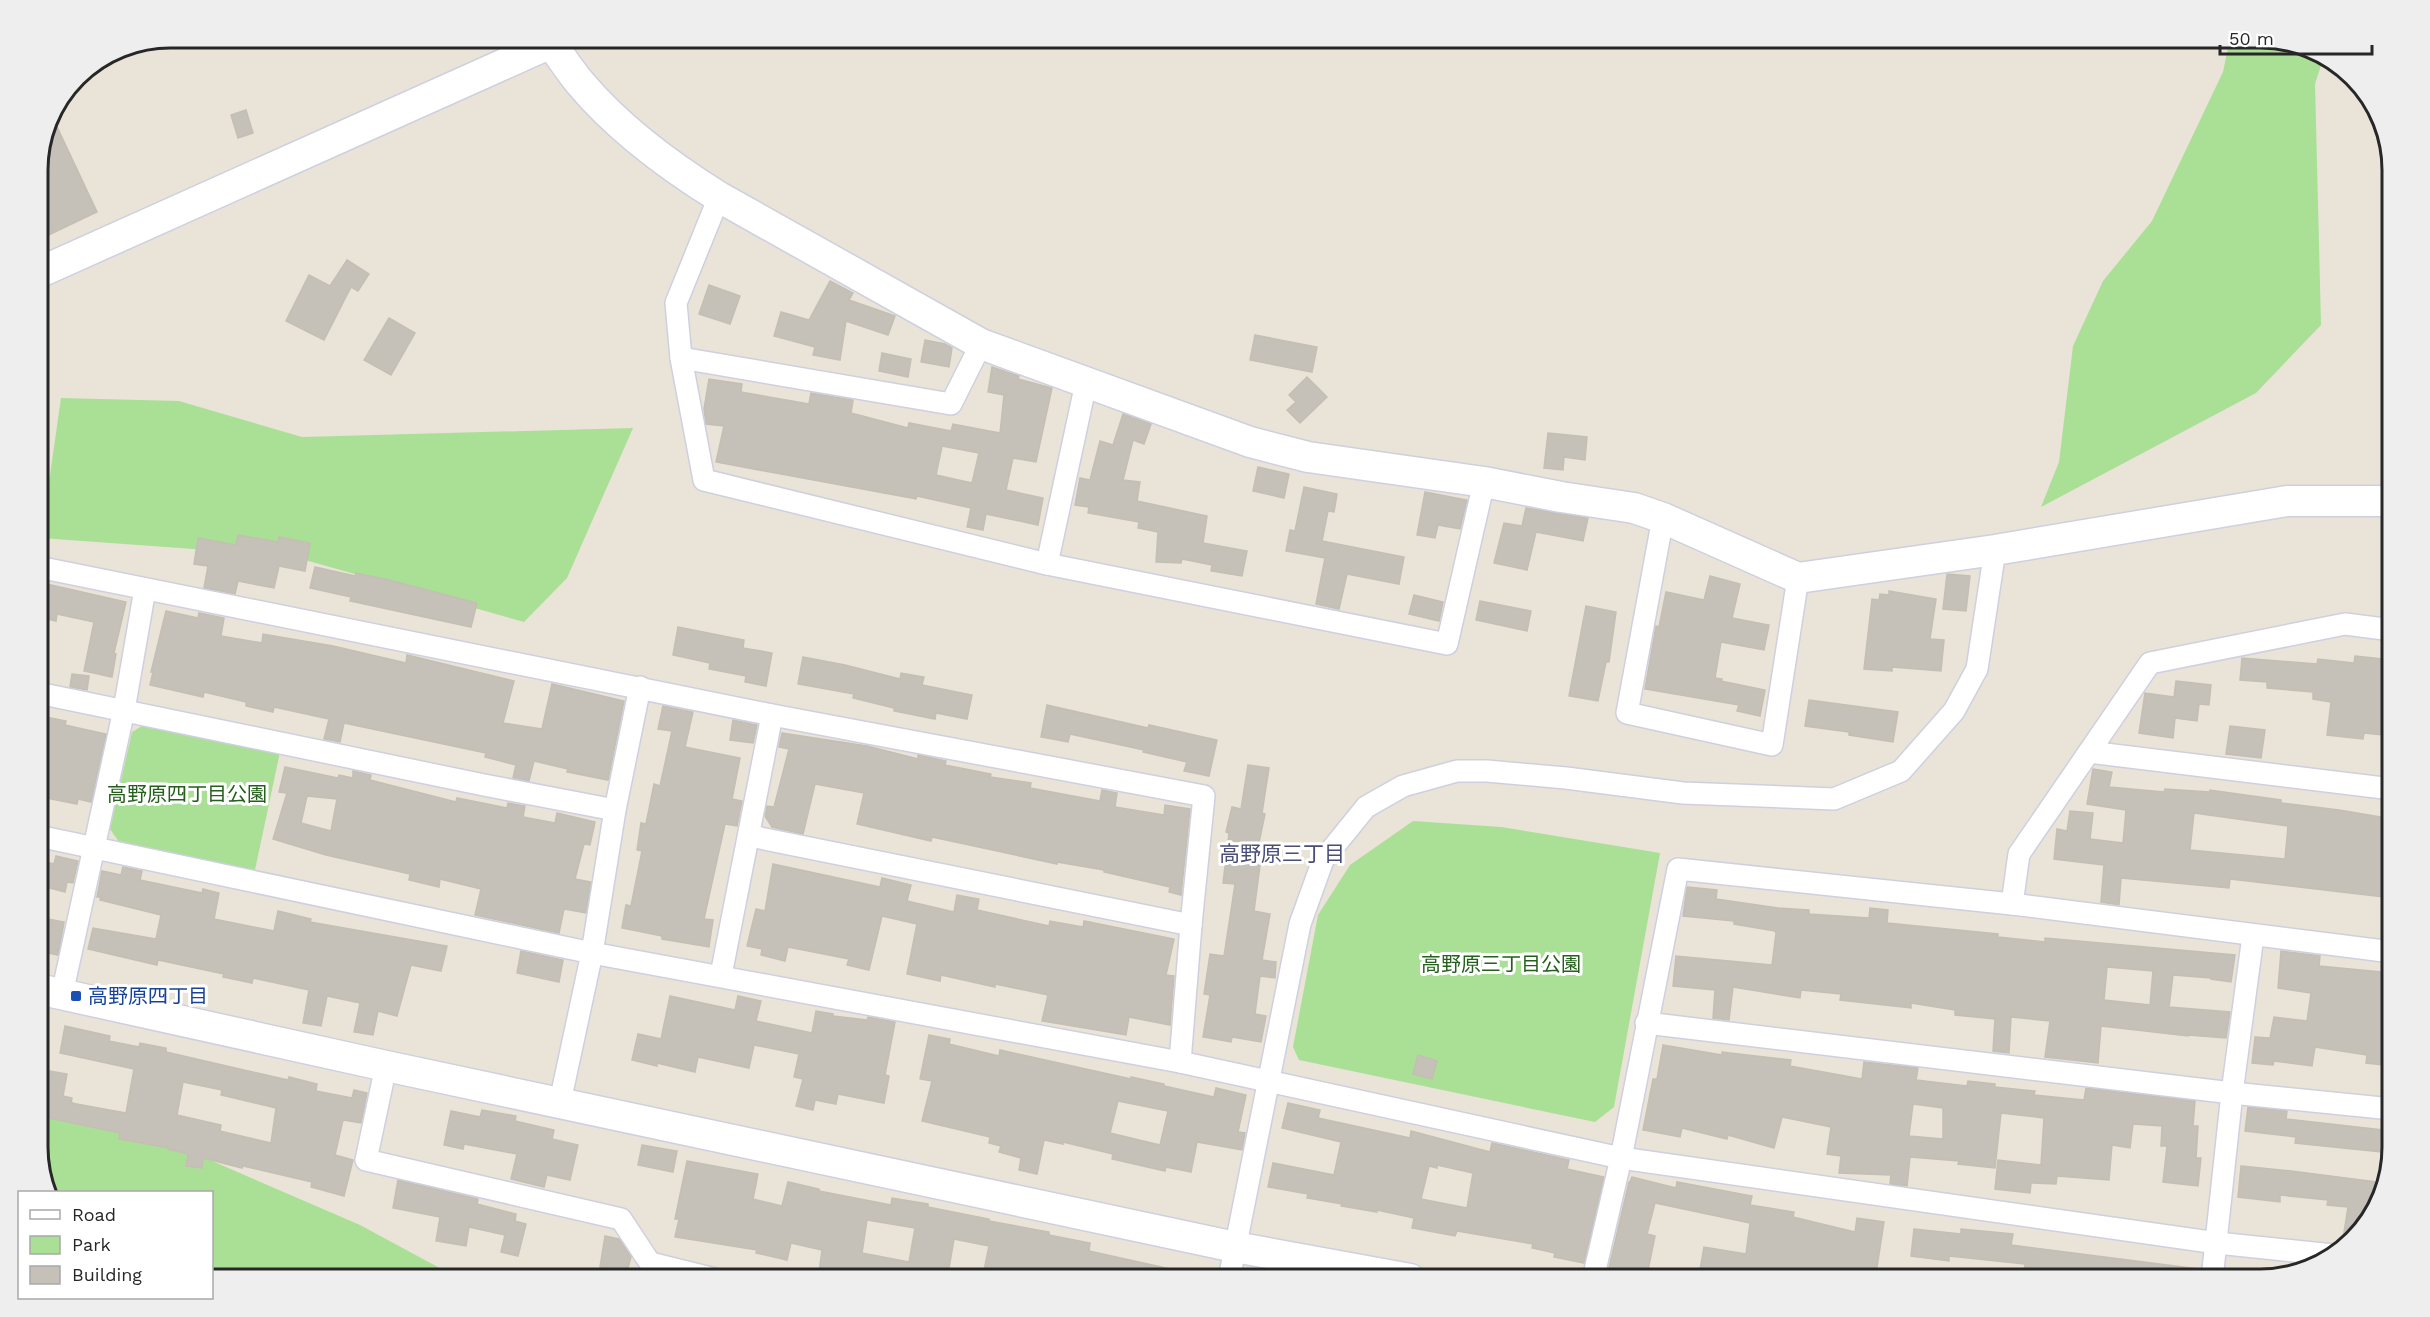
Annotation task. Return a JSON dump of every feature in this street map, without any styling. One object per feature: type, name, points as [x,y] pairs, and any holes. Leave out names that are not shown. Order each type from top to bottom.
[{"type":"street","points":[[48,269],[539,48]]},
{"type":"street","points":[[561,48],[581,84],[616,120],[680,172],[981,344],[1250,442],[1308,457],[1484,482],[1634,508],[1663,518],[1798,578],[1995,550],[2287,501],[2382,501]]},
{"type":"street","points":[[719,196],[676,303],[681,358],[704,480],[1047,564],[1447,644],[1484,482]]},
{"type":"street","points":[[681,358],[951,404],[981,344]]},
{"type":"street","points":[[1047,564],[1086,383]]},
{"type":"street","points":[[1663,518],[1627,713],[1772,745],[1798,578]]},
{"type":"street","points":[[1231,1269],[1300,924],[1323,860],[1366,807],[1402,786],[1457,771],[1487,771],[1566,778],[1683,793],[1834,799],[1901,771],[1954,711],[1977,669],[1995,550]]},
{"type":"street","points":[[48,569],[772,715],[1204,796],[1179,1062]]},
{"type":"street","points":[[145,589],[124,710],[93,847],[50,992],[1235,1247],[1352,1269]]},
{"type":"street","points":[[2012,904],[2019,854],[2150,663],[2345,624],[2382,629]]},
{"type":"street","points":[[560,1102],[592,953],[615,810],[640,687]]},
{"type":"street","points":[[48,695],[615,810]]},
{"type":"street","points":[[721,975],[772,715]]},
{"type":"street","points":[[2089,752],[2382,788]]},
{"type":"street","points":[[750,836],[1191,925]]},
{"type":"street","points":[[48,838],[592,953],[721,975],[1179,1062],[1621,1158],[2217,1243],[2320,1254]]},
{"type":"street","points":[[1596,1269],[1621,1158],[1678,869],[2012,904],[2382,951]]},
{"type":"street","points":[[2213,1269],[2232,1093],[2253,936]]},
{"type":"street","points":[[1647,1023],[2232,1093],[2382,1108]]},
{"type":"street","points":[[386,1066],[366,1160],[621,1219],[645,1269]]},
{"type":"green space","points":[[2228,48],[2284,50],[2299,54],[2321,65],[2315,84],[2321,325],[2256,393],[2041,507],[2059,462],[2073,346],[2103,281],[2152,221],[2223,72]]},
{"type":"green space","points":[[61,398],[179,401],[302,437],[633,428],[567,578],[524,622],[291,556],[48,539],[48,489]]},
{"type":"green space","name":"高野原四丁目公園","points":[[145,724],[280,752],[255,870],[119,842],[110,829],[132,732]]},
{"type":"green space","name":"高野原三丁目公園","points":[[1413,821],[1501,827],[1660,853],[1614,1107],[1595,1122],[1299,1060],[1293,1047],[1318,915],[1350,865]]},
{"type":"green space","points":[[48,1092],[122,1122],[360,1225],[441,1269],[213,1269],[213,1191],[56,1191],[48,1155]]},
{"type":"building","points":[[246,110],[253,133],[238,138],[231,115]]},
{"type":"building","points":[[56,125],[97,212],[48,235],[48,162]]},
{"type":"building","points":[[347,260],[369,274],[358,291],[351,287],[324,340],[286,321],[309,275],[330,286]]},
{"type":"building","points":[[830,281],[853,293],[849,300],[895,316],[888,335],[846,321],[840,360],[813,355],[815,347],[774,336],[781,312],[809,320]]},
{"type":"building","points":[[709,285],[740,296],[730,324],[699,314]]},
{"type":"building","points":[[389,318],[415,333],[391,375],[364,360]]},
{"type":"building","points":[[1255,335],[1317,347],[1312,372],[1250,360]]},
{"type":"building","points":[[925,340],[945,344],[952,348],[949,367],[921,362]]},
{"type":"building","points":[[882,353],[911,359],[908,377],[879,371]]},
{"type":"building","points":[[992,367],[1019,376],[1018,379],[1052,388],[1036,462],[1013,458],[1006,490],[1043,498],[1038,525],[986,514],[983,530],[967,527],[971,508],[917,496],[916,499],[716,462],[724,426],[706,424],[704,409],[709,379],[742,384],[741,392],[809,404],[811,393],[853,400],[851,413],[908,428],[909,423],[951,431],[953,424],[1000,433],[1004,395],[988,392]],"holes":[[[942,446],[979,453],[972,483],[936,475]]]},
{"type":"building","points":[[1307,377],[1327,397],[1300,423],[1287,410],[1296,402],[1289,395]]},
{"type":"building","points":[[1123,414],[1151,424],[1144,444],[1133,440],[1123,480],[1140,482],[1137,501],[1207,516],[1203,543],[1247,551],[1242,576],[1211,571],[1212,565],[1182,559],[1181,563],[1156,562],[1158,532],[1138,528],[1139,522],[1088,513],[1089,507],[1075,505],[1080,478],[1090,480],[1100,441],[1113,445]]},
{"type":"building","points":[[1548,433],[1587,437],[1585,460],[1564,457],[1563,470],[1544,468]]},
{"type":"building","points":[[1258,467],[1289,474],[1284,498],[1253,491]]},
{"type":"building","points":[[1304,487],[1337,494],[1334,512],[1328,511],[1322,541],[1404,557],[1399,584],[1347,574],[1339,609],[1316,604],[1325,558],[1286,551],[1290,530],[1295,531]]},
{"type":"building","points":[[1425,492],[1467,500],[1460,529],[1438,525],[1435,538],[1417,535]]},
{"type":"building","points":[[1526,508],[1588,518],[1583,541],[1536,532],[1527,570],[1494,563],[1504,523],[1522,526]]},
{"type":"building","points":[[238,535],[278,542],[279,537],[310,543],[305,571],[279,566],[274,588],[238,581],[235,594],[204,588],[208,566],[194,564],[198,538],[236,545]]},
{"type":"building","points":[[315,567],[355,576],[356,573],[389,580],[477,603],[471,627],[350,601],[351,597],[310,588]]},
{"type":"building","points":[[1947,574],[1970,576],[1966,611],[1943,609]]},
{"type":"building","points":[[1710,576],[1740,584],[1732,618],[1769,625],[1764,650],[1721,642],[1715,678],[1765,690],[1760,716],[1737,711],[1739,705],[1645,689],[1656,626],[1659,627],[1666,592],[1704,600]]},
{"type":"building","points":[[48,584],[126,602],[114,653],[116,654],[112,677],[84,671],[94,622],[57,614],[56,621],[48,619]]},
{"type":"building","points":[[1889,591],[1936,599],[1930,639],[1944,640],[1941,671],[1892,667],[1892,671],[1864,669],[1872,599],[1879,600],[1880,594],[1889,595]]},
{"type":"building","points":[[1414,595],[1443,602],[1439,621],[1409,614]]},
{"type":"building","points":[[1480,601],[1531,611],[1527,631],[1476,620]]},
{"type":"building","points":[[1586,606],[1616,612],[1609,662],[1606,662],[1598,701],[1569,696]]},
{"type":"building","points":[[166,611],[198,618],[199,613],[224,618],[221,636],[262,643],[263,634],[333,646],[406,663],[407,655],[514,681],[503,723],[542,729],[552,684],[624,701],[608,780],[567,772],[568,769],[534,761],[529,781],[513,778],[516,765],[485,757],[486,753],[344,723],[340,742],[324,739],[329,719],[274,707],[273,712],[246,706],[246,702],[204,692],[203,697],[150,685]]},
{"type":"building","points":[[678,627],[744,640],[743,648],[772,653],[766,686],[745,682],[746,676],[709,669],[710,663],[673,655]]},
{"type":"building","points":[[2355,656],[2382,659],[2382,735],[2364,733],[2363,739],[2327,735],[2331,702],[2313,699],[2313,692],[2267,688],[2267,682],[2240,680],[2242,658],[2317,664],[2318,659],[2354,663]]},
{"type":"building","points":[[803,657],[900,679],[901,673],[924,677],[922,685],[972,695],[967,719],[936,713],[935,719],[894,711],[894,708],[853,698],[854,694],[798,684]]},
{"type":"building","points":[[72,674],[89,676],[87,690],[70,687]]},
{"type":"building","points":[[2176,681],[2211,685],[2209,705],[2199,704],[2197,721],[2175,718],[2173,738],[2139,733],[2145,693],[2174,697]]},
{"type":"building","points":[[1809,700],[1898,712],[1893,742],[1849,735],[1849,732],[1805,726]]},
{"type":"building","points":[[1047,705],[1148,728],[1149,725],[1217,740],[1209,776],[1184,771],[1187,762],[1143,752],[1144,750],[1070,734],[1068,742],[1041,737]]},
{"type":"building","points":[[663,706],[693,712],[685,747],[740,758],[732,799],[742,801],[737,826],[725,824],[704,919],[713,920],[709,947],[662,939],[662,936],[622,928],[626,905],[631,906],[642,851],[637,850],[641,823],[646,824],[654,784],[660,786],[672,731],[658,729]]},
{"type":"building","points":[[48,717],[66,721],[65,725],[106,734],[91,802],[78,799],[77,804],[48,798]]},
{"type":"building","points":[[733,720],[757,725],[753,743],[730,740]]},
{"type":"building","points":[[2230,726],[2265,730],[2261,758],[2226,754]]},
{"type":"building","points":[[782,733],[867,746],[918,759],[918,755],[946,761],[945,765],[991,774],[990,777],[1031,783],[1030,788],[1100,801],[1102,790],[1117,793],[1115,807],[1164,815],[1165,805],[1190,809],[1181,895],[1169,892],[1170,887],[1104,872],[1104,870],[1057,862],[1057,864],[932,837],[931,841],[857,824],[864,793],[815,784],[803,834],[772,827],[765,816],[767,806],[774,807],[789,749],[779,747]]},
{"type":"building","points":[[1248,765],[1269,768],[1262,813],[1265,814],[1256,857],[1261,858],[1254,911],[1270,914],[1262,960],[1276,962],[1275,978],[1260,976],[1255,1014],[1266,1016],[1261,1042],[1232,1037],[1231,1042],[1203,1037],[1210,995],[1204,994],[1210,954],[1224,956],[1235,884],[1223,883],[1229,833],[1226,832],[1232,807],[1241,809]]},
{"type":"building","points":[[285,767],[338,778],[339,775],[353,778],[353,771],[371,775],[370,780],[456,802],[457,798],[507,808],[508,803],[525,806],[523,817],[555,823],[557,813],[595,822],[590,845],[584,844],[575,879],[591,882],[586,913],[564,909],[559,933],[475,915],[481,889],[440,879],[439,887],[409,880],[410,874],[326,855],[273,839],[287,793],[279,792]],"holes":[[[307,796],[337,799],[331,831],[301,823]]]},
{"type":"building","points":[[2093,769],[2112,772],[2109,787],[2164,792],[2165,789],[2210,792],[2210,790],[2382,817],[2382,897],[2230,879],[2229,888],[2121,878],[2119,905],[2101,902],[2104,865],[2054,859],[2057,829],[2067,831],[2070,811],[2093,813],[2090,839],[2123,843],[2126,810],[2087,804]],"holes":[[[2194,813],[2288,826],[2285,859],[2190,850]]]},
{"type":"building","points":[[56,856],[78,861],[73,883],[67,882],[65,892],[48,888],[48,862],[54,864]]},
{"type":"building","points":[[773,864],[880,887],[882,878],[911,885],[907,901],[954,912],[957,895],[979,899],[977,910],[1049,926],[1050,921],[1083,927],[1084,921],[1174,939],[1166,975],[1174,976],[1170,1025],[1129,1017],[1126,1035],[1042,1021],[1048,995],[995,984],[995,987],[941,975],[940,981],[907,974],[917,924],[882,916],[869,970],[847,965],[849,959],[788,947],[785,961],[761,955],[762,949],[747,946],[756,909],[765,911]]},
{"type":"building","points":[[123,867],[142,871],[140,880],[202,893],[203,889],[219,893],[214,919],[274,931],[278,911],[311,919],[310,922],[447,946],[441,971],[411,965],[397,1016],[378,1011],[373,1035],[354,1032],[360,1003],[327,996],[321,1026],[303,1023],[309,990],[253,978],[252,983],[223,977],[224,974],[158,960],[157,965],[88,949],[93,928],[156,939],[161,915],[100,900],[101,897],[97,897],[102,871],[121,875]]},
{"type":"building","points":[[1687,887],[1717,890],[1716,899],[1809,910],[1809,914],[1869,918],[1870,908],[1888,910],[1887,923],[1998,934],[1998,937],[2045,942],[2045,938],[2235,955],[2231,982],[2173,975],[2169,1007],[2230,1012],[2226,1038],[2101,1026],[2098,1063],[2045,1057],[2050,1021],[2011,1017],[2009,1053],[1993,1051],[1995,1019],[1955,1015],[1955,1010],[1911,1003],[1911,1008],[1840,1000],[1841,994],[1801,990],[1800,998],[1733,987],[1729,1020],[1713,1018],[1715,990],[1673,986],[1676,956],[1772,965],[1776,933],[1734,924],[1734,921],[1683,916]],"holes":[[[2107,967],[2153,971],[2150,1005],[2104,1000]]]},
{"type":"building","points":[[48,919],[64,922],[58,955],[48,953]]},
{"type":"building","points":[[521,951],[563,960],[559,982],[517,973]]},
{"type":"building","points":[[2281,951],[2320,956],[2319,966],[2382,972],[2382,1065],[2366,1063],[2367,1055],[2315,1047],[2312,1066],[2274,1061],[2273,1065],[2252,1063],[2255,1037],[2270,1038],[2274,1017],[2307,1021],[2311,993],[2278,988]]},
{"type":"building","points":[[670,996],[735,1010],[738,996],[761,1001],[756,1021],[812,1033],[816,1011],[833,1014],[833,1016],[867,1020],[868,1017],[895,1022],[885,1075],[889,1076],[884,1103],[838,1094],[836,1104],[815,1100],[813,1110],[796,1106],[803,1079],[794,1077],[799,1054],[754,1045],[749,1068],[698,1057],[695,1072],[632,1060],[638,1034],[661,1039]]},
{"type":"building","points":[[65,1026],[110,1036],[109,1041],[139,1047],[140,1043],[166,1048],[166,1052],[288,1080],[289,1077],[317,1084],[316,1091],[352,1098],[354,1090],[367,1093],[361,1123],[343,1120],[335,1155],[353,1160],[344,1196],[311,1187],[312,1182],[203,1158],[202,1168],[186,1166],[188,1154],[169,1148],[119,1139],[120,1133],[48,1118],[48,1071],[67,1074],[63,1096],[72,1098],[71,1103],[126,1113],[134,1069],[60,1053]],"holes":[[[183,1082],[222,1090],[221,1095],[276,1108],[271,1143],[220,1131],[221,1125],[177,1115]]]},
{"type":"building","points":[[929,1035],[950,1039],[949,1044],[999,1056],[1000,1050],[1131,1079],[1131,1077],[1164,1084],[1164,1086],[1214,1097],[1216,1088],[1246,1095],[1238,1132],[1245,1133],[1242,1150],[1197,1142],[1191,1172],[1166,1167],[1165,1171],[1112,1159],[1113,1154],[1063,1142],[1063,1144],[1044,1140],[1037,1174],[1019,1170],[1021,1158],[999,1152],[1001,1146],[989,1143],[990,1137],[922,1121],[932,1081],[920,1079]],"holes":[[[1118,1101],[1168,1111],[1160,1145],[1110,1133]]]},
{"type":"building","points":[[1663,1045],[1722,1055],[1722,1052],[1791,1060],[1790,1066],[1862,1079],[1864,1062],[1918,1068],[1916,1080],[1967,1086],[1968,1081],[1995,1084],[1995,1087],[2035,1091],[2034,1095],[2084,1100],[2086,1088],[2195,1101],[2193,1126],[2198,1126],[2196,1158],[2201,1158],[2198,1186],[2163,1182],[2167,1146],[2161,1146],[2162,1126],[2133,1124],[2130,1148],[2112,1145],[2109,1180],[2057,1176],[2056,1184],[2031,1183],[2030,1193],[1995,1189],[1998,1160],[2041,1165],[2044,1118],[2001,1113],[1995,1168],[1958,1164],[1959,1161],[1910,1157],[1907,1186],[1890,1184],[1891,1175],[1839,1173],[1841,1156],[1827,1154],[1831,1127],[1782,1117],[1774,1148],[1728,1135],[1727,1139],[1682,1128],[1680,1137],[1643,1130],[1653,1079],[1657,1079]],"holes":[[[1913,1104],[1943,1108],[1943,1139],[1909,1136]]]},
{"type":"building","points":[[1418,1055],[1437,1061],[1432,1079],[1413,1074]]},
{"type":"building","points":[[1288,1103],[1320,1110],[1318,1118],[1410,1138],[1411,1131],[1490,1152],[1492,1143],[1569,1160],[1567,1169],[1604,1177],[1584,1263],[1554,1257],[1555,1253],[1532,1248],[1533,1244],[1457,1231],[1455,1236],[1412,1228],[1414,1218],[1377,1210],[1377,1212],[1341,1206],[1342,1204],[1307,1198],[1308,1194],[1268,1187],[1273,1163],[1334,1175],[1341,1142],[1282,1128]],"holes":[[[1437,1165],[1473,1173],[1467,1208],[1421,1199],[1429,1166],[1437,1168]]]},
{"type":"building","points":[[2248,1107],[2287,1111],[2286,1119],[2382,1130],[2382,1152],[2295,1143],[2296,1137],[2245,1131]]},
{"type":"building","points":[[482,1110],[516,1116],[515,1121],[554,1130],[552,1139],[578,1145],[570,1180],[547,1175],[544,1187],[511,1179],[517,1154],[464,1144],[463,1149],[444,1145],[451,1111],[480,1117]]},
{"type":"building","points":[[642,1145],[677,1151],[673,1172],[638,1165]]},
{"type":"building","points":[[687,1161],[758,1174],[753,1199],[782,1206],[788,1182],[819,1189],[819,1191],[891,1205],[892,1198],[928,1204],[928,1207],[989,1219],[989,1221],[1049,1232],[1049,1235],[1090,1243],[1089,1251],[1171,1269],[984,1269],[989,1246],[954,1239],[949,1269],[819,1269],[822,1250],[791,1243],[787,1260],[756,1253],[757,1250],[675,1237],[679,1219],[675,1219]],"holes":[[[867,1220],[915,1228],[909,1262],[862,1253]]]},
{"type":"building","points":[[2241,1166],[2377,1182],[2361,1215],[2344,1235],[2348,1207],[2327,1205],[2328,1200],[2280,1195],[2280,1202],[2238,1197]]},
{"type":"building","points":[[1632,1177],[1676,1188],[1677,1182],[1752,1196],[1750,1205],[1794,1212],[1793,1217],[1855,1232],[1857,1218],[1884,1222],[1877,1269],[1700,1269],[1704,1247],[1746,1254],[1750,1223],[1655,1203],[1647,1234],[1655,1236],[1648,1269],[1609,1269]]},
{"type":"building","points":[[398,1180],[478,1199],[477,1204],[516,1214],[515,1221],[526,1224],[518,1256],[501,1252],[505,1235],[469,1227],[466,1246],[436,1241],[440,1217],[393,1208]]},
{"type":"building","points":[[1914,1229],[1961,1234],[1961,1229],[2013,1234],[2011,1245],[2198,1269],[2024,1269],[2025,1264],[1949,1256],[1949,1261],[1911,1256]]},
{"type":"building","points":[[605,1236],[619,1239],[631,1257],[628,1269],[600,1267]]},
{"type":"place","name":"高野原四丁目","points":[[76,996]]},
{"type":"district","name":"高野原三丁目","points":[[1282,853]]}]
